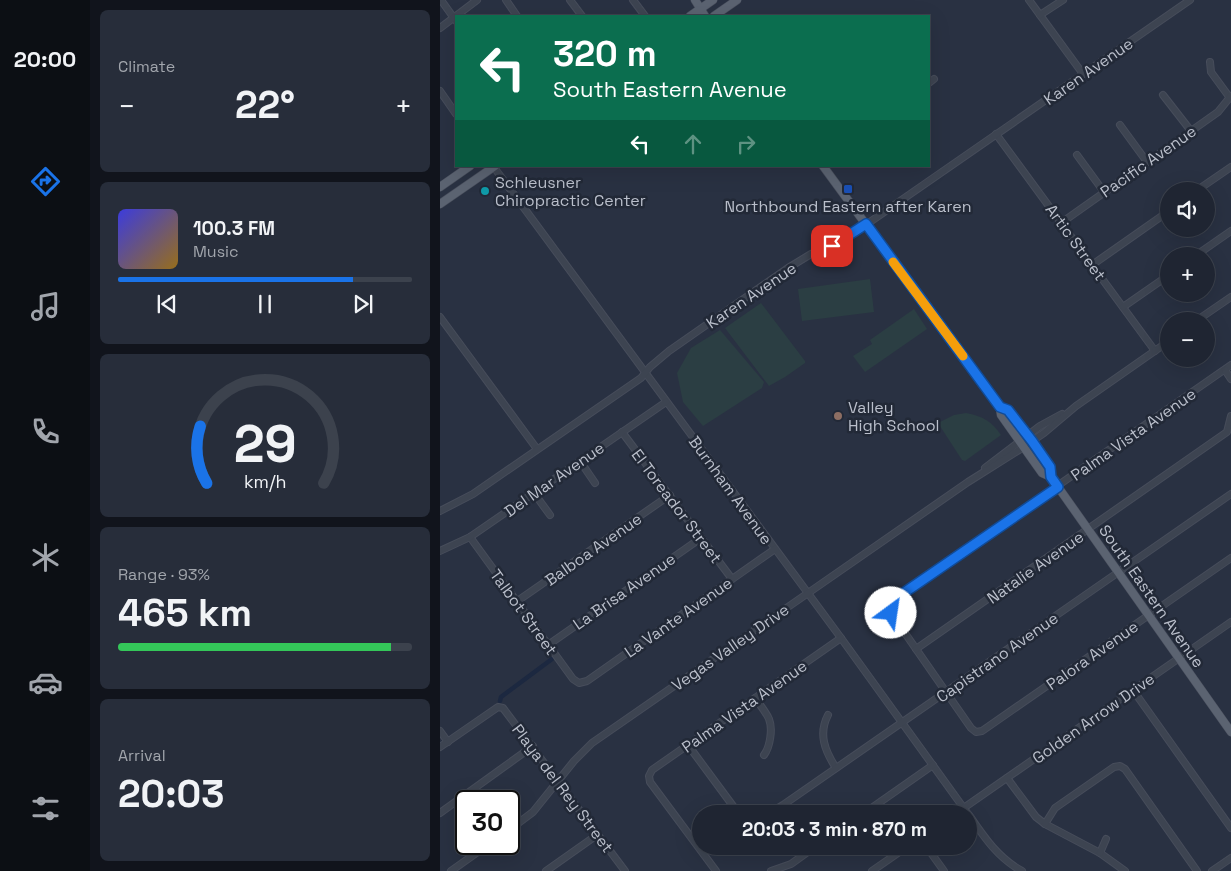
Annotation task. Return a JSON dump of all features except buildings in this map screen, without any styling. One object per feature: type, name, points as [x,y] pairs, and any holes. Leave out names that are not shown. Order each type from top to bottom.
[{"type":"main road","points":[[695,0],[704,15]]},
{"type":"main road","points":[[692,15],[711,1],[717,15],[737,0]]},
{"type":"main road","points":[[440,187],[469,167]]},
{"type":"main road","points":[[440,204],[494,167]]},
{"type":"main road","name":"South Eastern Avenue","points":[[824,167],[1000,407],[1001,415],[1042,472],[1051,477],[1231,732]]},
{"type":"main road","name":"South Eastern Avenue","points":[[1000,407],[1008,410],[1030,438],[1050,467],[1051,477]]},
{"type":"street","points":[[440,28],[455,19],[441,0]]},
{"type":"street","points":[[460,15],[477,0]]},
{"type":"street","points":[[506,0],[516,15]]},
{"type":"street","points":[[570,0],[581,15]]},
{"type":"street","points":[[633,0],[644,15]]},
{"type":"street","points":[[1029,0],[1083,74]]},
{"type":"street","points":[[1040,15],[1063,0]]},
{"type":"street","name":"Karen Avenue","points":[[440,511],[473,494],[641,378],[669,351],[788,268],[811,254],[832,246],[866,224],[1190,0]]},
{"type":"street","points":[[1210,62],[1211,72],[1231,97]]},
{"type":"street","points":[[440,91],[455,113]]},
{"type":"street","points":[[1163,95],[1190,131]]},
{"type":"street","name":"Pacific Avenue","points":[[1061,222],[1218,112],[1231,97]]},
{"type":"street","points":[[1120,125],[1147,162]]},
{"type":"street","name":"Artic Street","points":[[996,134],[1155,351]]},
{"type":"street","points":[[1077,155],[1104,192]]},
{"type":"street","name":"Burnham Avenue","points":[[494,167],[962,805]]},
{"type":"street","points":[[1209,182],[1231,167]]},
{"type":"street","points":[[1092,265],[1160,217]]},
{"type":"street","points":[[1208,247],[1231,231]]},
{"type":"street","points":[[1123,307],[1160,281]]},
{"type":"street","points":[[1209,312],[1231,297]]},
{"type":"street","points":[[440,317],[537,449]]},
{"type":"street","name":"Vegas Valley Drive","points":[[520,822],[533,812],[574,761],[592,743],[1160,347]]},
{"type":"street","name":"Palma Vista Avenue","points":[[916,649],[891,613],[889,607],[892,601],[1231,365]]},
{"type":"street","points":[[1224,370],[1231,379]]},
{"type":"street","name":"Del Mar Avenue","points":[[440,551],[470,537],[666,402]]},
{"type":"street","name":"Natalie Avenue","points":[[916,649],[1227,432],[1231,416]]},
{"type":"street","name":"El Toreador Street","points":[[622,432],[732,579]]},
{"type":"street","points":[[580,461],[594,483]]},
{"type":"street","points":[[534,493],[550,515]]},
{"type":"street","name":"Capistrano Avenue","points":[[783,805],[1231,494]]},
{"type":"street","name":"Balboa Avenue","points":[[516,602],[670,495]]},
{"type":"street","name":"Talbot Street","points":[[470,537],[573,679],[579,683]]},
{"type":"street","name":"La Brisa Avenue","points":[[548,645],[701,538]]},
{"type":"street","name":"La Vante Avenue","points":[[579,683],[587,681],[775,550]]},
{"type":"street","name":"Palora Avenue","points":[[946,692],[971,728],[976,732],[982,731],[1231,558]]},
{"type":"street","name":"Golden Arrow Drive","points":[[975,805],[1007,778],[1231,622]]},
{"type":"street","name":"Palma Vista Avenue","points":[[716,871],[650,782],[649,776],[652,770],[841,638]]},
{"type":"street","points":[[916,649],[946,692]]},
{"type":"street","points":[[1133,690],[1231,828]]},
{"type":"street","points":[[755,698],[769,718],[768,749],[764,755]]},
{"type":"street","name":"Playa del Rey Street","points":[[448,742],[498,706],[501,707],[533,746],[625,871]]},
{"type":"street","points":[[828,715],[824,722],[823,742],[828,757],[836,768]]},
{"type":"street","points":[[440,731],[448,742],[440,747]]},
{"type":"street","points":[[688,745],[735,805]]},
{"type":"street","points":[[440,813],[533,746]]},
{"type":"street","points":[[876,805],[932,765]]},
{"type":"street","points":[[1045,824],[1055,808],[1114,767],[1120,766],[1125,769],[1197,871]]},
{"type":"street","points":[[1007,778],[1031,812],[1045,824],[1100,853],[1125,871]]},
{"type":"street","name":"Burnham Avenue","points":[[977,826],[995,851],[1022,871]]},
{"type":"street","points":[[546,871],[597,834]]},
{"type":"street","points":[[1100,853],[1106,839]]},
{"type":"street","points":[[451,871],[474,855]]},
{"type":"street","points":[[771,871],[790,864],[803,855]]},
{"type":"street","points":[[872,871],[895,855]]},
{"type":"street","points":[[932,855],[944,871]]},
{"type":"street","points":[[1212,871],[1231,858]]},
{"type":"green space","points":[[870,279],[874,312],[802,321],[798,289]]},
{"type":"green space","points":[[761,303],[805,361],[805,363],[785,377],[769,386],[725,328]]},
{"type":"green space","points":[[914,309],[927,329],[865,372],[853,356],[872,344],[870,340]]},
{"type":"green space","points":[[720,330],[764,382],[762,388],[703,426],[683,402],[677,373],[691,348]]},
{"type":"green space","points":[[966,413],[986,420],[1001,435],[965,461],[962,460],[938,423],[954,415]]},
{"type":"waterway","points":[[500,701],[501,697],[552,659]]},
{"type":"slow traffic","points":[[893,262],[963,356]]},
{"type":"place","name":"Northbound Eastern after Karen","points":[[848,189]]},
{"type":"place","name":"Schleusner Chiropractic Center","points":[[485,191]]},
{"type":"place","name":"Valley High School","points":[[838,416]]},
{"type":"route","points":[[832,246],[866,224],[1000,407],[1008,410],[1032,441],[1050,467],[1051,477],[1058,487],[892,601],[889,607],[891,613]]}]
